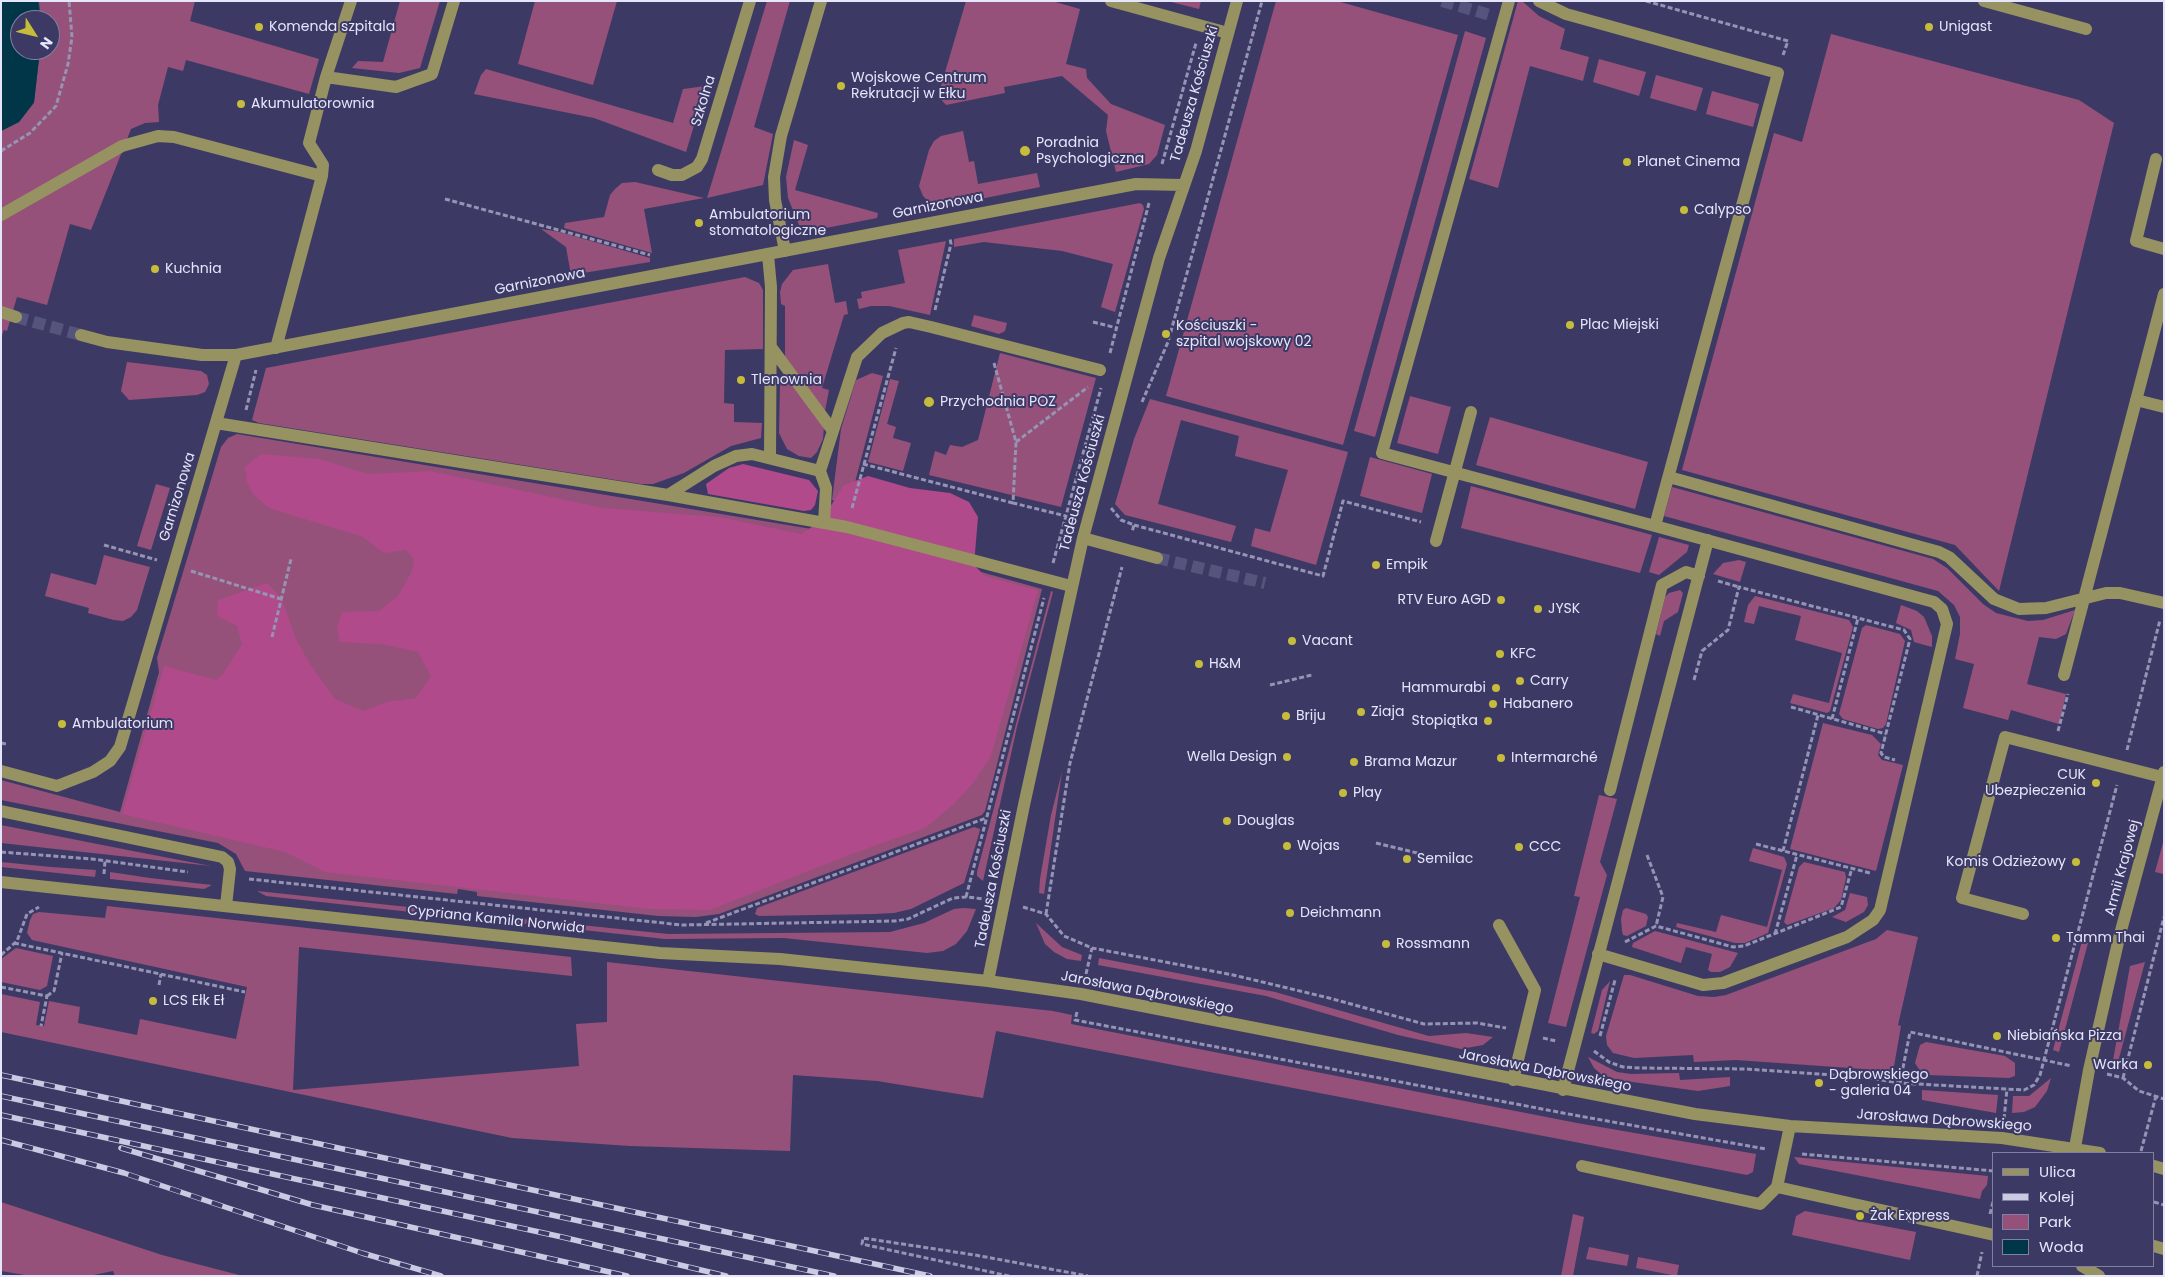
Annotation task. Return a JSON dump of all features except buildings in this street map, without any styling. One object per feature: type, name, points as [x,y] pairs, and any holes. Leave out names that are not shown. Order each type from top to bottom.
[{"type":"street","points":[[276,348],[322,176],[323,165],[309,143],[326,77],[350,1]]},
{"type":"street","points":[[326,77],[396,86],[432,74],[454,1]]},
{"type":"street","name":"Szkolna","points":[[658,170],[672,175],[682,175],[697,167],[702,159],[750,1]]},
{"type":"street","points":[[785,251],[775,200],[774,177],[781,136],[821,1]]},
{"type":"street","points":[[1111,1],[1228,33]]},
{"type":"street","name":"Tadeusza Kościuszki","points":[[988,981],[1071,586],[1083,538],[1159,258],[1196,151],[1237,1]]},
{"type":"street","points":[[1509,1],[1382,453],[1877,584],[1934,602],[1942,610],[1947,624],[1888,878],[1880,910],[1873,920],[1847,937],[1723,983],[1703,985],[1598,954]]},
{"type":"street","points":[[1539,1],[1566,14],[1778,73],[1655,526]]},
{"type":"street","points":[[1984,1],[2086,29]]},
{"type":"street","points":[[1,215],[122,146],[158,136],[174,137],[322,176]]},
{"type":"street","points":[[2156,159],[2136,241],[2164,249]]},
{"type":"street","name":"Garnizonowa","points":[[1,771],[56,786],[93,772],[110,761],[120,747],[236,355],[1127,186],[1156,183],[1183,186]]},
{"type":"street","points":[[768,255],[771,287],[770,458]]},
{"type":"street","points":[[2064,674],[2164,294]]},
{"type":"street","points":[[1,312],[16,317]]},
{"type":"street","points":[[824,523],[826,488],[820,471],[857,357],[882,333],[909,322],[988,340],[1098,369]]},
{"type":"street","points":[[81,335],[107,342],[218,355],[236,355]]},
{"type":"street","points":[[771,347],[833,431]]},
{"type":"street","points":[[2136,400],[2164,407]]},
{"type":"street","points":[[1436,541],[1471,412]]},
{"type":"street","points":[[216,423],[668,495],[847,527],[1071,586]]},
{"type":"street","points":[[668,495],[714,466],[736,456],[752,454],[820,471]]},
{"type":"street","points":[[1669,477],[1939,552],[1950,557],[1994,599],[2020,609],[2046,608],[2106,593],[2120,593],[2164,603]]},
{"type":"street","points":[[1083,538],[1157,558]]},
{"type":"street","points":[[1563,1090],[1708,540]]},
{"type":"street","points":[[1610,790],[1662,585],[1686,572],[1699,576]]},
{"type":"street","points":[[2023,914],[1962,898],[2005,737],[2122,767],[2163,774]]},
{"type":"street","name":"Armii Krajowej","points":[[2075,1151],[2089,1070],[2117,948],[2163,774]]},
{"type":"street","points":[[1,811],[222,857],[228,862],[230,876],[226,906]]},
{"type":"street","name":"Cypriana Kamila Norwida","points":[[1,882],[660,953],[780,959],[988,981]]},
{"type":"street","points":[[1499,925],[1535,990],[1514,1080]]},
{"type":"street","name":"Jarosława Dąbrowskiego","points":[[988,981],[1081,994],[1563,1090],[1695,1114],[1790,1126],[2002,1138],[2088,1152]]},
{"type":"street","points":[[1582,1166],[1760,1204],[1777,1187],[1790,1126]]},
{"type":"street","points":[[1777,1187],[1992,1235]]},
{"type":"street","points":[[2084,1267],[2100,1276]]},
{"type":"path","points":[[1,151],[30,133],[56,106],[68,64],[72,37],[69,1]]},
{"type":"path","points":[[1139,409],[1168,342],[1262,1]]},
{"type":"path","points":[[1646,1],[1788,41],[1778,73]]},
{"type":"path","points":[[1150,204],[1201,26]]},
{"type":"path","points":[[446,199],[655,257]]},
{"type":"path","points":[[931,327],[951,244],[949,235]]},
{"type":"path","points":[[1093,322],[1117,328]]},
{"type":"path","points":[[847,527],[903,323]]},
{"type":"path","points":[[988,340],[1016,442],[1013,503]]},
{"type":"path","points":[[1016,442],[1092,384],[1098,369]]},
{"type":"path","points":[[863,464],[1066,516]]},
{"type":"path","points":[[1110,507],[1121,520],[1323,576],[1343,501],[1440,527]]},
{"type":"path","points":[[230,876],[634,920],[703,924],[895,922],[908,919],[953,898],[978,898],[1046,914],[1070,763],[1134,524]]},
{"type":"path","points":[[272,637],[291,559]]},
{"type":"path","points":[[1692,688],[1702,651],[1728,630],[1739,586],[1904,630],[1910,639],[1881,753],[1884,757],[1914,765]]},
{"type":"path","points":[[2007,1090],[2024,1090],[2034,1085],[2040,1075],[2161,617]]},
{"type":"path","points":[[1832,719],[1858,618]]},
{"type":"path","points":[[1270,685],[1312,675]]},
{"type":"path","points":[[1791,707],[1886,734]]},
{"type":"path","points":[[1782,851],[1818,715]]},
{"type":"path","points":[[703,924],[987,818]]},
{"type":"path","points":[[1376,843],[1446,860]]},
{"type":"path","points":[[1756,844],[1888,878]]},
{"type":"path","points":[[1649,846],[1646,856],[1664,897],[1656,926]]},
{"type":"path","points":[[1,852],[92,859],[189,872]]},
{"type":"path","points":[[1775,934],[1797,854]]},
{"type":"path","points":[[1596,1051],[1625,942],[1656,926],[1738,947],[1841,907],[1852,868]]},
{"type":"path","points":[[2164,917],[2123,1078],[2139,1091],[2164,1099]]},
{"type":"path","points":[[14,943],[246,992]]},
{"type":"path","points":[[40,1026],[47,996],[54,991],[62,953]]},
{"type":"path","points":[[159,984],[161,974]]},
{"type":"path","points":[[1,987],[47,996]]},
{"type":"path","points":[[1900,1083],[1910,1032],[2043,1060]]},
{"type":"path","points":[[2140,1152],[2156,1096]]},
{"type":"path","points":[[1009,1276],[862,1244],[863,1238],[952,1251],[1088,1276]]},
{"type":"green space","points":[[39,1],[195,1],[190,21],[319,59],[309,94],[186,60],[183,71],[168,67],[158,105],[159,122],[145,123],[131,129],[91,230],[70,224],[47,305],[17,297],[7,331],[4,330],[1,338],[1,131],[19,122],[34,103],[39,60],[60,60],[60,10],[40,10]]},
{"type":"green space","points":[[400,1],[440,1],[420,68],[399,73],[352,68],[358,61],[383,62]]},
{"type":"green space","points":[[535,1],[617,1],[593,85],[518,64]]},
{"type":"green space","points":[[767,1],[790,1],[754,127],[773,134],[763,185],[707,198]]},
{"type":"green space","points":[[966,1],[1052,1],[1080,9],[1066,64],[1086,69],[1087,78],[1111,104],[1165,125],[1157,155],[1149,164],[1116,172],[1106,131],[1108,115],[1062,76],[1004,87],[1005,93],[946,105],[938,96]]},
{"type":"green space","points":[[1167,1],[1201,1],[1199,9]]},
{"type":"green space","points":[[1276,1],[1337,1],[1458,35],[1343,445],[1166,396]]},
{"type":"green space","points":[[1518,1],[1522,1],[1539,16],[1565,29],[1560,49],[1589,57],[1583,81],[1530,66],[1498,188],[1469,179]]},
{"type":"green space","points":[[1465,31],[1486,38],[1375,437],[1354,431]]},
{"type":"green space","points":[[1831,34],[2079,100],[2114,123],[1999,591],[1955,545],[1682,470],[1774,133],[1802,142]]},
{"type":"green space","points":[[1599,59],[1646,72],[1639,96],[1593,82]]},
{"type":"green space","points":[[486,69],[673,123],[683,89],[706,86],[686,152],[594,118],[474,94],[481,75]]},
{"type":"green space","points":[[1656,75],[1703,88],[1696,111],[1650,98]]},
{"type":"green space","points":[[1712,91],[1759,104],[1753,127],[1706,114]]},
{"type":"green space","points":[[963,131],[969,162],[974,161],[978,184],[1037,173],[1040,187],[945,206],[938,206],[929,202],[923,196],[919,186],[929,150],[934,141],[941,136]]},
{"type":"green space","points":[[794,140],[808,145],[795,190],[878,213],[877,218],[821,229],[799,225],[788,198],[786,177]]},
{"type":"green space","points":[[635,182],[704,198],[644,209],[652,253],[564,228],[565,223],[604,217],[610,195],[615,189],[622,183]]},
{"type":"green space","points":[[1140,203],[1144,209],[1115,312],[1101,307],[1113,264],[1062,251],[984,242],[954,247],[954,239]]},
{"type":"green space","points":[[541,229],[560,232],[650,258],[650,262],[571,275],[566,247]]},
{"type":"green space","points":[[946,241],[930,315],[889,306],[871,306],[859,309],[857,299],[862,298],[861,292],[905,283],[898,250]]},
{"type":"green space","points":[[828,264],[835,303],[846,301],[848,314],[844,315],[822,388],[829,390],[825,411],[785,357],[785,306],[781,304],[780,292],[782,284],[793,270]]},
{"type":"green space","points":[[745,277],[759,283],[763,290],[763,349],[725,350],[724,403],[734,404],[734,422],[762,423],[761,438],[731,446],[684,473],[653,484],[641,484],[259,423],[252,420],[266,368]]},
{"type":"green space","points":[[974,315],[1007,323],[1005,331],[999,334],[971,326]]},
{"type":"green space","points":[[1000,353],[1096,378],[1061,507],[929,475],[935,451],[946,455],[950,445],[962,447],[978,440]]},
{"type":"green space","points":[[127,362],[201,371],[207,375],[209,384],[205,392],[197,395],[129,400],[121,391]]},
{"type":"green space","points":[[872,373],[883,376],[849,505],[832,500],[841,429],[856,380]]},
{"type":"green space","points":[[784,374],[824,426],[823,439],[817,452],[811,458],[799,456],[787,449],[779,433],[780,384]]},
{"type":"green space","points":[[890,379],[899,381],[887,424],[896,427],[893,438],[911,443],[903,471],[868,462]]},
{"type":"green space","points":[[1410,396],[1451,407],[1438,454],[1397,443]]},
{"type":"green space","points":[[1150,399],[1348,452],[1316,565],[1251,546],[1255,528],[1270,532],[1288,470],[1235,456],[1239,436],[1181,420],[1158,504],[1236,526],[1231,542],[1125,515],[1115,504],[1134,439]]},
{"type":"green space","points":[[1490,417],[1648,462],[1635,509],[1476,465]]},
{"type":"green space","points":[[237,434],[848,535],[1042,589],[985,811],[982,815],[719,914],[696,917],[658,916],[477,896],[477,892],[458,889],[457,894],[245,871],[236,854],[218,843],[1,800],[1,780],[120,812],[159,672],[157,658],[221,447],[228,438]]},
{"type":"green space","points":[[1370,457],[1432,474],[1422,513],[1360,496]]},
{"type":"green space","points":[[156,484],[170,488],[151,550],[137,546]]},
{"type":"green space","points":[[1471,486],[1652,535],[1640,573],[1461,528]]},
{"type":"green space","points":[[1672,487],[1933,559],[1947,568],[1983,604],[1996,613],[2028,621],[2043,620],[2075,610],[2066,634],[2056,639],[2039,637],[2027,684],[2066,694],[2059,724],[2011,710],[2008,720],[1963,708],[1974,664],[1955,659],[1960,634],[1960,617],[1954,605],[1938,591],[1664,516]]},
{"type":"green space","points":[[1659,537],[1689,545],[1687,552],[1659,575],[1649,572]]},
{"type":"green space","points":[[104,555],[150,567],[137,610],[131,617],[123,621],[114,620],[88,613],[89,608],[45,596],[51,573],[96,585]]},
{"type":"green space","points":[[1739,560],[1746,562],[1740,582],[1713,574],[1723,563]]},
{"type":"green space","points":[[1680,590],[1683,593],[1678,612],[1664,621],[1660,636],[1656,634],[1665,597],[1669,593]]},
{"type":"green space","points":[[1051,591],[1053,592],[1017,727],[983,881],[977,876],[977,872]]},
{"type":"green space","points":[[1755,596],[1849,620],[1853,627],[1830,711],[1827,713],[1790,703],[1793,694],[1829,703],[1842,653],[1795,640],[1801,616],[1759,606],[1754,624],[1744,622],[1748,605]]},
{"type":"green space","points":[[1901,605],[1917,611],[1924,617],[1932,636],[1932,647],[1914,642],[1911,630],[1896,623]]},
{"type":"green space","points":[[1866,625],[1900,634],[1905,641],[1886,724],[1883,728],[1878,729],[1843,719],[1839,714],[1862,628]]},
{"type":"green space","points":[[1823,723],[1872,735],[1881,744],[1878,755],[1882,760],[1903,765],[1876,871],[1790,849]]},
{"type":"green space","points":[[1062,772],[1044,894],[1039,893],[1040,879],[1051,815]]},
{"type":"green space","points":[[1599,795],[1617,799],[1600,862],[1607,875],[1566,1027],[1548,1023],[1580,897],[1574,896]]},
{"type":"green space","points":[[1,825],[138,852],[211,866],[1,843]]},
{"type":"green space","points":[[974,827],[980,829],[964,883],[911,909],[894,913],[874,914],[759,916],[755,914],[757,908]]},
{"type":"green space","points":[[2164,839],[2164,874],[2155,872]]},
{"type":"green space","points":[[1753,848],[1784,857],[1787,864],[1768,933],[1745,943],[1735,943],[1676,927],[1677,923],[1716,932],[1721,915],[1767,927],[1782,870],[1749,861]]},
{"type":"green space","points":[[1,862],[96,870],[95,877],[1,867]]},
{"type":"green space","points":[[1804,862],[1845,872],[1846,878],[1841,900],[1834,908],[1787,925],[1784,922],[1799,867]]},
{"type":"green space","points":[[110,872],[212,885],[204,889],[110,879]]},
{"type":"green space","points":[[257,891],[446,911],[438,915],[266,896]]},
{"type":"green space","points":[[1850,893],[1867,897],[1868,905],[1864,912],[1846,922],[1832,917],[1845,910]]},
{"type":"green space","points":[[107,906],[571,957],[572,976],[299,947],[293,1090],[579,1066],[576,1024],[607,1022],[607,962],[1053,1011],[1072,1015],[1071,1024],[1577,1123],[1756,1154],[1753,1172],[1747,1175],[996,1031],[983,1098],[877,1081],[793,1075],[790,1151],[630,1146],[512,1138],[1,1032],[1,994],[40,1002],[36,1025],[44,1026],[49,1001],[80,1007],[78,1023],[137,1035],[140,1019],[236,1039],[247,987],[32,940],[27,933],[33,914],[39,912],[105,918]]},
{"type":"green space","points":[[1626,908],[1646,914],[1648,917],[1646,926],[1627,936],[1623,935],[1621,919],[1623,910]]},
{"type":"green space","points":[[954,909],[976,909],[967,931],[956,944],[943,951],[927,953],[784,938],[665,939],[492,920],[484,915],[668,934],[890,932],[924,923]]},
{"type":"green space","points":[[1036,923],[1062,947],[1082,955],[1081,961],[1067,959],[1054,952],[1045,944]]},
{"type":"green space","points":[[1887,930],[1918,937],[1898,1025],[1901,1026],[1893,1072],[1888,1074],[1864,1069],[1736,1060],[1694,1062],[1693,1055],[1634,1058],[1613,1053],[1607,1045],[1606,1036],[1624,975],[1630,975],[1698,996],[1714,997],[1726,995],[1876,939]]},
{"type":"green space","points":[[1655,931],[1738,953],[1730,967],[1720,972],[1711,972],[1708,970],[1712,954],[1686,947],[1681,963],[1632,947],[1633,943]]},
{"type":"green space","points":[[2082,941],[2088,943],[2059,1052],[2053,1050]]},
{"type":"green space","points":[[16,948],[53,956],[47,986],[40,990],[1,982],[1,959]]},
{"type":"green space","points":[[1099,958],[1275,992],[1429,1036],[1466,1033],[1493,1037],[1483,1045],[1461,1049],[1398,1035],[1266,996],[1098,965]]},
{"type":"green space","points":[[2145,962],[2118,1062],[2112,1066],[2130,966]]},
{"type":"green space","points":[[1610,981],[1598,1031],[1594,1034],[1591,1033],[1602,990]]},
{"type":"green space","points":[[1926,1042],[2005,1056],[2015,1063],[2015,1076],[2009,1078],[1928,1075],[1920,1071],[1915,1063],[1920,1045]]},
{"type":"green space","points":[[1588,1057],[1617,1072],[1631,1074],[1679,1073],[1680,1080],[1730,1077],[1730,1086],[1698,1091],[1618,1080],[1601,1074],[1594,1068]]},
{"type":"green space","points":[[2051,1078],[2047,1091],[2035,1107],[2024,1112],[2012,1113],[2013,1096],[2029,1096]]},
{"type":"green space","points":[[1922,1090],[1998,1095],[1996,1113],[1922,1100]]},
{"type":"green space","points":[[1794,1157],[1988,1176],[1987,1185],[1982,1191],[1980,1199],[1799,1164]]},
{"type":"green space","points":[[1,1202],[162,1255],[243,1276],[115,1276],[113,1271],[89,1276],[31,1276],[1,1271]]},
{"type":"green space","points":[[1805,1211],[1916,1232],[1910,1260],[1792,1235],[1796,1216]]},
{"type":"green space","points":[[1573,1214],[1584,1217],[1573,1276],[1561,1276]]},
{"type":"green space","points":[[1589,1247],[1629,1255],[1627,1266],[1586,1259]]},
{"type":"green space","points":[[1638,1257],[1679,1265],[1677,1276],[1636,1268]]},
{"type":"shaded area","points":[[261,454],[319,459],[368,474],[430,471],[603,508],[719,517],[801,534],[821,521],[844,485],[868,476],[910,488],[950,493],[969,502],[978,517],[974,565],[985,576],[1038,590],[991,756],[974,782],[954,804],[925,828],[849,855],[710,910],[649,909],[325,872],[285,852],[122,814],[164,666],[216,680],[223,674],[242,644],[237,626],[217,616],[218,600],[267,583],[281,597],[296,639],[310,664],[335,699],[363,711],[387,702],[416,698],[431,676],[418,652],[382,644],[340,642],[337,628],[342,612],[379,611],[398,596],[412,571],[414,559],[406,550],[384,553],[363,537],[269,508],[253,494],[247,482],[245,467]]},
{"type":"shaded area","points":[[743,464],[809,480],[818,491],[815,505],[811,510],[804,511],[708,494],[706,484],[729,468]]},
{"type":"water","points":[[1,1],[38,1],[39,10],[10,10],[10,60],[39,60],[34,102],[19,122],[1,131]]},
{"type":"tunnel","points":[[1442,1],[1490,15]]},
{"type":"tunnel","points":[[16,317],[81,335]]},
{"type":"tunnel","points":[[1157,558],[1265,583]]},
{"type":"railway","points":[[1,1075],[930,1276]]},
{"type":"railway","points":[[1,1096],[834,1276]]},
{"type":"railway","points":[[1,1115],[562,1237],[726,1276]]},
{"type":"railway","points":[[1,1140],[124,1173],[362,1253],[441,1276]]},
{"type":"railway","points":[[121,1148],[313,1205],[627,1276]]},
{"type":"place","name":"Komenda szpitala","points":[[259,27]]},
{"type":"place","name":"Unigast","points":[[1929,27]]},
{"type":"place","name":"Wojskowe Centrum Rekrutacji w Ełku","points":[[841,86]]},
{"type":"place","name":"Akumulatorownia","points":[[241,104]]},
{"type":"place","name":"Poradnia Psychologiczna","points":[[1025,151]]},
{"type":"place","name":"Planet Cinema","points":[[1627,162]]},
{"type":"place","name":"Calypso","points":[[1684,210]]},
{"type":"place","name":"Ambulatorium stomatologiczne","points":[[699,223]]},
{"type":"place","name":"Kuchnia","points":[[155,269]]},
{"type":"place","name":"Plac Miejski","points":[[1570,325]]},
{"type":"place","name":"Kościuszki - szpital wojskowy 02","points":[[1166,334]]},
{"type":"place","name":"Tlenownia","points":[[741,380]]},
{"type":"place","name":"Przychodnia POZ","points":[[929,402]]},
{"type":"place","name":"Empik","points":[[1376,565]]},
{"type":"place","name":"RTV Euro AGD","points":[[1501,600]]},
{"type":"place","name":"JYSK","points":[[1538,609]]},
{"type":"place","name":"Vacant","points":[[1292,641]]},
{"type":"place","name":"KFC","points":[[1500,654]]},
{"type":"place","name":"H&M","points":[[1199,664]]},
{"type":"place","name":"Carry","points":[[1520,681]]},
{"type":"place","name":"Hammurabi","points":[[1496,688]]},
{"type":"place","name":"Habanero","points":[[1493,704]]},
{"type":"place","name":"Ziaja","points":[[1361,712]]},
{"type":"place","name":"Briju","points":[[1286,716]]},
{"type":"place","name":"Stopiątka","points":[[1488,721]]},
{"type":"place","name":"Ambulatorium","points":[[62,724]]},
{"type":"place","name":"Wella Design","points":[[1287,757]]},
{"type":"place","name":"Intermarché","points":[[1501,758]]},
{"type":"place","name":"Brama Mazur","points":[[1354,762]]},
{"type":"place","name":"CUK Ubezpieczenia","points":[[2096,783]]},
{"type":"place","name":"Play","points":[[1343,793]]},
{"type":"place","name":"Douglas","points":[[1227,821]]},
{"type":"place","name":"Wojas","points":[[1287,846]]},
{"type":"place","name":"CCC","points":[[1519,847]]},
{"type":"place","name":"Semilac","points":[[1407,859]]},
{"type":"place","name":"Komis Odzieżowy","points":[[2076,862]]},
{"type":"place","name":"Deichmann","points":[[1290,913]]},
{"type":"place","name":"Tamm Thai","points":[[2056,938]]},
{"type":"place","name":"Rossmann","points":[[1386,944]]},
{"type":"place","name":"LCS Ełk Eł","points":[[153,1001]]},
{"type":"place","name":"Niebiańska Pizza","points":[[1997,1036]]},
{"type":"place","name":"Warka","points":[[2148,1065]]},
{"type":"place","name":"Dąbrowskiego - galeria 04","points":[[1819,1083]]},
{"type":"place","name":"Żak Express","points":[[1860,1216]]}]
